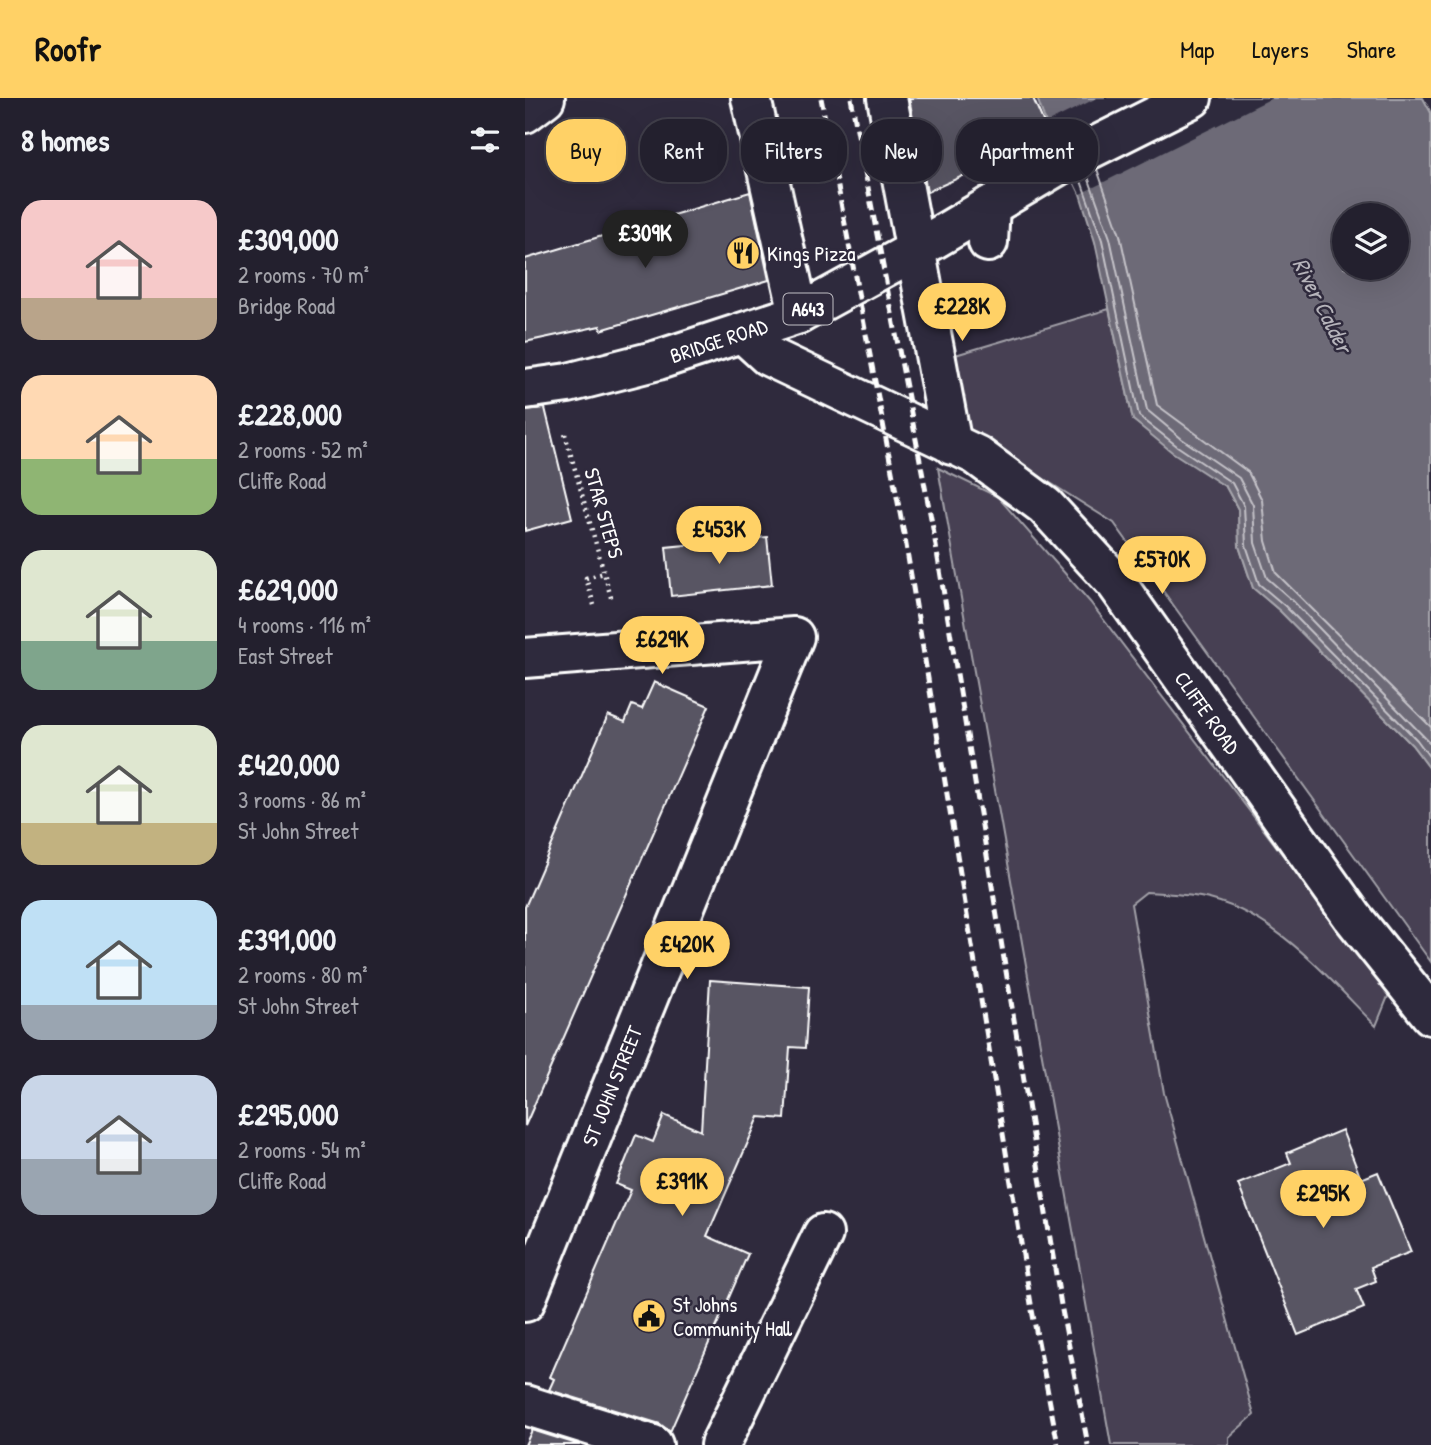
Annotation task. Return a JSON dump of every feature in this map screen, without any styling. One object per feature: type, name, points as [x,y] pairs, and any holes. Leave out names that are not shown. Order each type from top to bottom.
[{"type":"street","points":[[525,113],[545,98]]},
{"type":"street","points":[[751,98],[799,314]]},
{"type":"street","points":[[887,98],[952,445]]},
{"type":"street","name":"BRIDGE ROAD","points":[[538,388],[658,360],[799,314],[914,251],[989,224],[1064,162],[1192,98]]},
{"type":"street","name":"CLIFFE ROAD","points":[[744,334],[768,356],[1000,470],[1045,506],[1116,583],[1352,916],[1431,1015]]},
{"type":"street","name":"ST JOHN STREET","points":[[525,1302],[794,637],[625,649]]},
{"type":"street","points":[[525,658],[625,649]]},
{"type":"street","points":[[720,1445],[823,1234]]},
{"type":"street","points":[[525,1405],[653,1445]]},
{"type":"path","name":"STAR STEPS","points":[[538,388],[625,649]]},
{"type":"shaded area","points":[[1109,309],[1133,420],[1226,487],[1238,509],[1239,546],[1253,588],[1280,611],[1412,745],[1431,770],[1431,962],[1114,523],[958,425],[952,356]]},
{"type":"shaded area","points":[[938,468],[998,497],[1090,602],[1389,994],[1376,1026],[1297,948],[1275,930],[1251,916],[1226,904],[1180,894],[1146,892],[1131,904],[1164,1093],[1254,1415],[1229,1437],[1229,1445],[1111,1445]]},
{"type":"water","name":"River Calder","points":[[1037,98],[1423,98],[1431,113],[1431,770],[1412,745],[1280,611],[1253,588],[1239,546],[1238,509],[1226,487],[1172,452],[1133,420],[1095,242],[1074,182],[1098,182],[1098,119],[1045,119]]},
{"type":"pier","points":[[1097,98],[1272,98],[1080,194],[1074,182],[1098,182],[1098,119],[1054,119]]},
{"type":"building","points":[[909,98],[1033,98],[1042,119],[956,119],[956,179],[927,192],[925,182],[942,182],[942,119],[913,119]]},
{"type":"building","points":[[750,192],[769,280],[601,330],[600,326],[525,342],[525,259]]},
{"type":"building","points":[[545,408],[572,518],[525,531],[525,410]]},
{"type":"building","points":[[767,537],[772,585],[671,596],[666,547]]},
{"type":"building","points":[[654,682],[709,706],[525,1126],[525,907],[608,715],[625,722],[632,705],[642,709]]},
{"type":"building","name":"St Johns Community Hall","points":[[710,980],[809,987],[805,1048],[790,1047],[785,1119],[759,1117],[707,1236],[748,1254],[670,1432],[660,1424],[549,1390],[554,1379],[550,1377],[631,1190],[616,1184],[636,1135],[653,1142],[664,1115],[701,1131]]},
{"type":"building","points":[[1342,1130],[1361,1179],[1378,1172],[1411,1252],[1371,1267],[1376,1281],[1356,1289],[1364,1308],[1298,1335],[1238,1184],[1291,1163],[1287,1153]]},
{"type":"building","points":[[532,1430],[580,1445],[525,1445]]},
{"type":"railway","points":[[821,98],[905,539],[1032,1310],[1058,1445]]},
{"type":"railway","points":[[851,98],[934,534],[1061,1305],[1088,1445]]},
{"type":"place","name":"Kings Pizza","points":[[743,253]]},
{"type":"place","name":"St Johns Community Hall","points":[[649,1316]]}]
